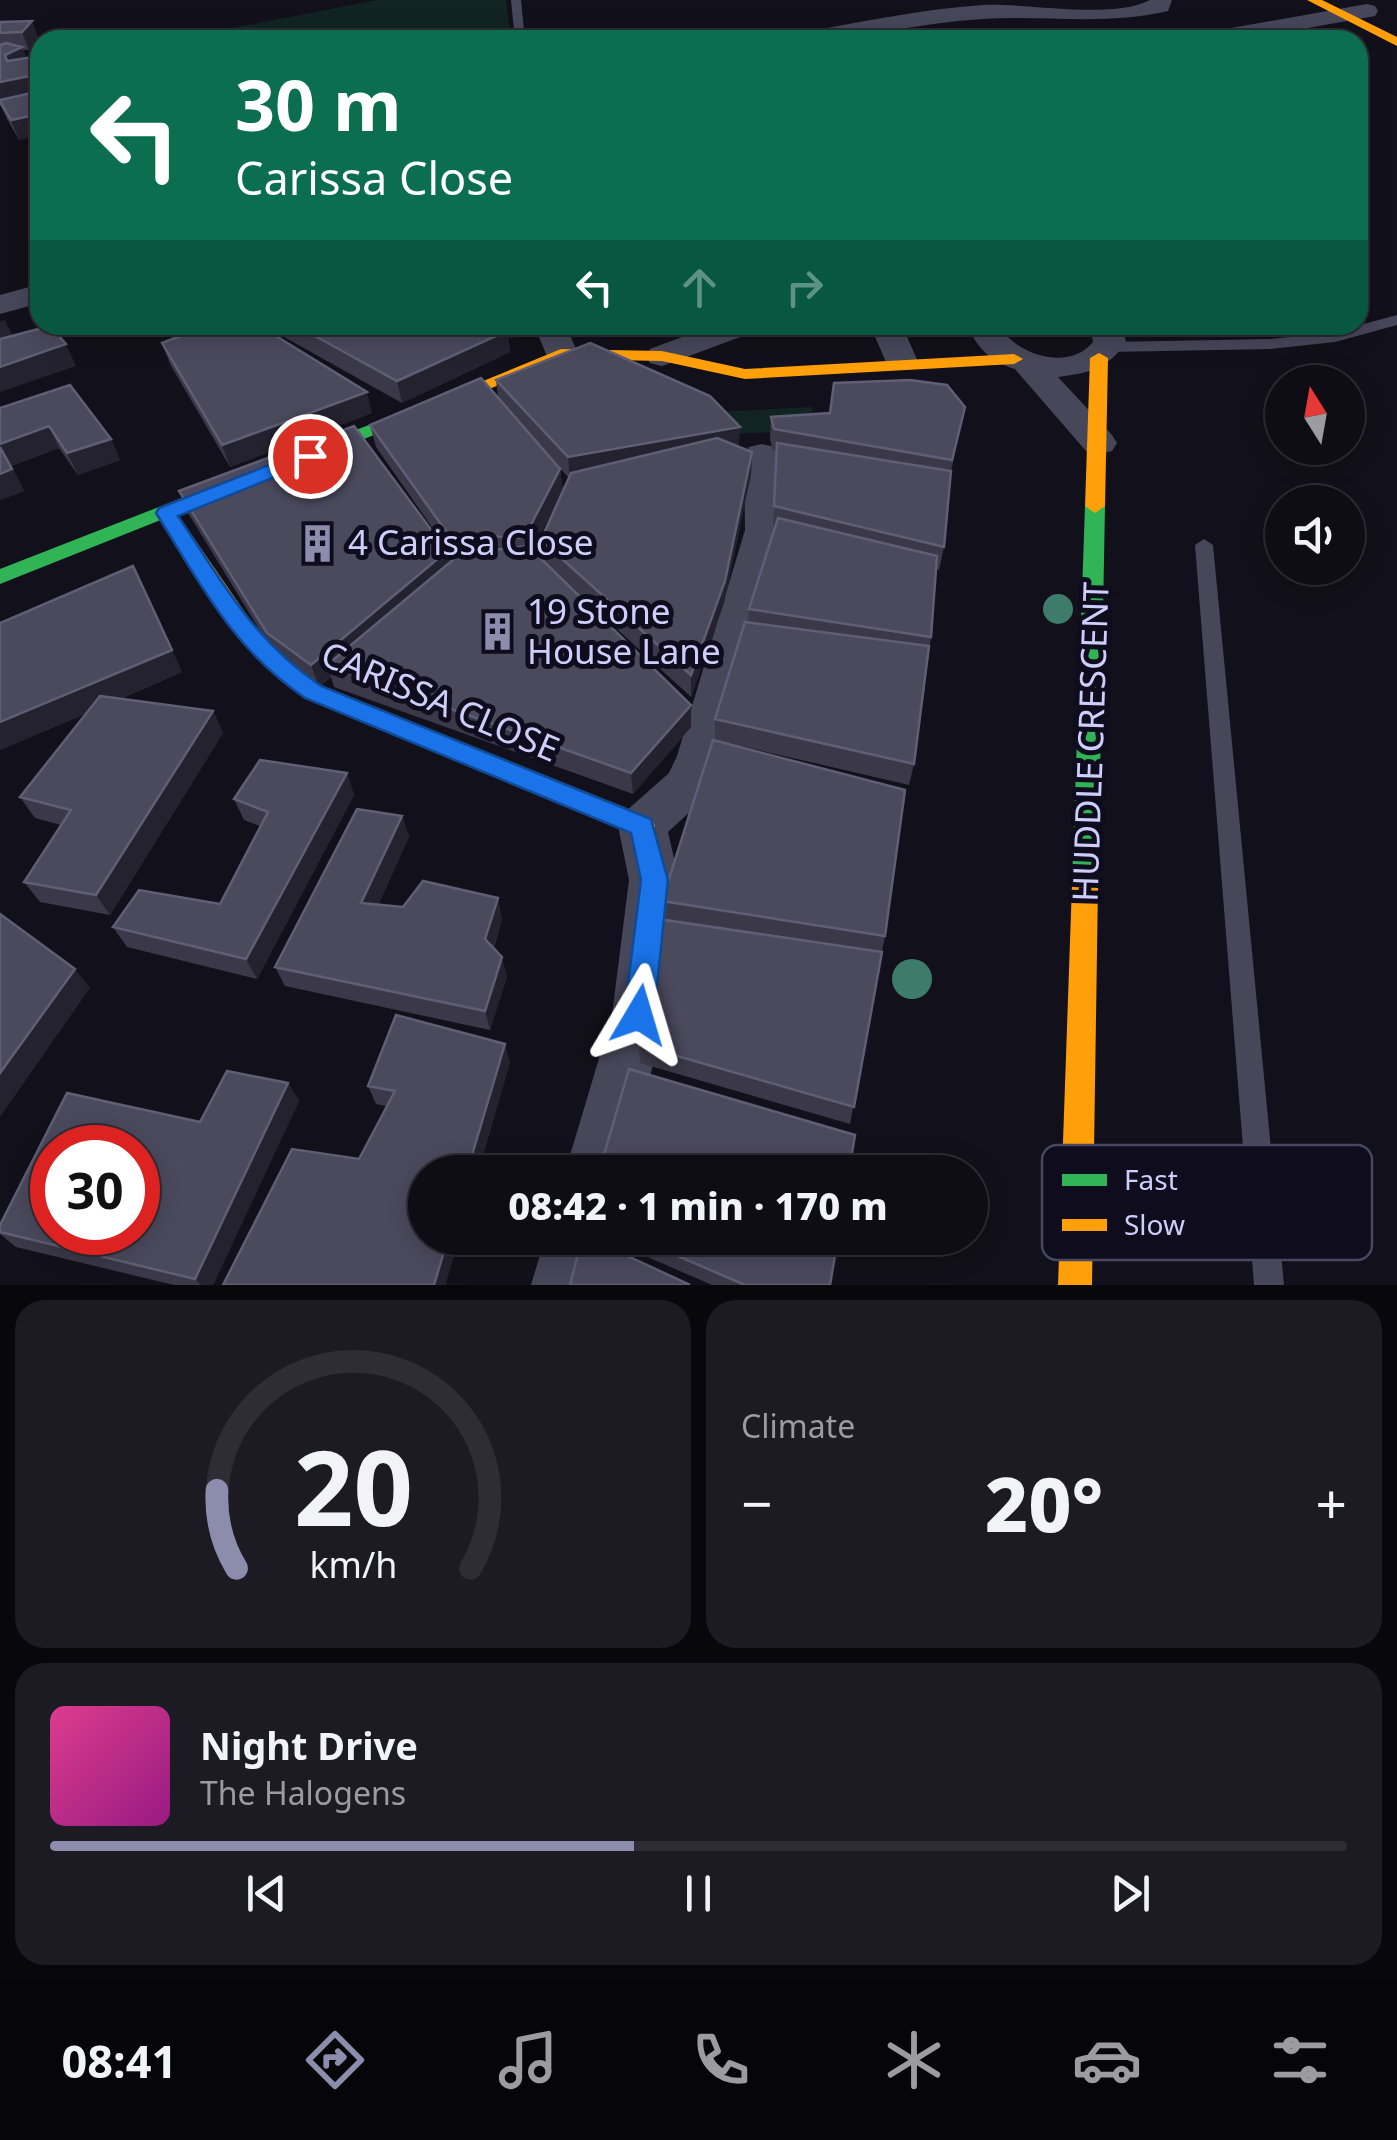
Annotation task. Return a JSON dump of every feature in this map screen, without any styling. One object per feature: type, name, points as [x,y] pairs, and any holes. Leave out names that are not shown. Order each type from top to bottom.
[{"type":"street","points":[[862,30],[946,16],[1008,12],[1102,16],[1139,12],[1160,6],[1161,0]]},
{"type":"street","points":[[1313,0],[1343,8],[1384,33]]},
{"type":"street","points":[[1247,30],[1343,8]]},
{"type":"street","points":[[0,305],[30,296]]},
{"type":"street","points":[[662,356],[717,335]]},
{"type":"street","points":[[890,335],[902,362]]},
{"type":"street","points":[[987,335],[991,344],[1021,361],[1099,443]]},
{"type":"street","points":[[0,577],[166,513],[555,340],[662,356],[745,374],[902,362],[1021,361],[1054,368],[1080,365],[1105,343]]},
{"type":"street","name":"HUDDLE CRESCENT","points":[[1079,1145],[1105,343]]},
{"type":"street","points":[[599,1155],[639,1015],[654,880],[642,826],[686,786],[700,756],[764,530],[762,456]]},
{"type":"street","name":"CARISSA CLOSE","points":[[166,513],[247,636],[277,668],[313,692],[642,826]]},
{"type":"street","name":"HUDDLE CRESCENT","points":[[1082,1041],[1101,1145]]},
{"type":"street","points":[[563,1285],[571,1255]]},
{"type":"street","name":"HUDDLE CRESCENT","points":[[1075,1285],[1076,1260]]},
{"type":"lane","points":[[516,0],[519,30]]},
{"type":"lane","points":[[1368,328],[1397,320]]},
{"type":"lane","points":[[1309,335],[1334,338]]},
{"type":"lane","points":[[1105,343],[1270,344],[1344,335]]},
{"type":"lane","points":[[1204,544],[1257,1145]]},
{"type":"lane","points":[[1267,1260],[1269,1285]]},
{"type":"green space","points":[[377,0],[506,0],[510,30],[221,30]]},
{"type":"green space","points":[[812,407],[814,430],[736,434],[714,412]]},
{"type":"building","points":[[32,21],[22,32],[0,33],[0,22]]},
{"type":"building","points":[[0,45],[22,47],[5,55],[7,61],[30,58],[30,76],[0,82]]},
{"type":"building","points":[[30,93],[30,116],[11,120],[0,100]]},
{"type":"building","points":[[30,331],[30,335],[58,335],[66,344],[0,367],[0,339]]},
{"type":"building","points":[[183,335],[274,335],[367,392],[222,445],[162,343]]},
{"type":"building","points":[[313,335],[498,335],[397,381]]},
{"type":"building","points":[[590,343],[710,396],[740,427],[568,457],[496,380]]},
{"type":"building","points":[[481,378],[560,469],[524,538],[448,534],[370,425]]},
{"type":"building","points":[[910,380],[947,385],[965,407],[952,460],[774,429],[771,417],[830,413],[834,383]]},
{"type":"building","points":[[70,385],[111,439],[67,453],[49,426],[0,444],[0,408]]},
{"type":"building","name":"4 Carissa Close","points":[[354,426],[447,551],[311,665],[267,633],[179,491]]},
{"type":"building","points":[[717,438],[752,452],[725,581],[691,675],[541,540],[571,473]]},
{"type":"building","points":[[777,443],[951,471],[944,547],[774,506]]},
{"type":"building","points":[[0,447],[12,469],[0,474]]},
{"type":"building","points":[[778,518],[937,556],[931,637],[749,609]]},
{"type":"building","name":"19 Stone House Lane","points":[[528,546],[691,705],[631,773],[327,665],[460,554]]},
{"type":"building","points":[[133,566],[172,650],[0,722],[0,623]]},
{"type":"building","points":[[745,622],[929,646],[914,764],[715,719]]},
{"type":"building","points":[[100,696],[213,711],[96,895],[24,882],[71,810],[20,797]]},
{"type":"building","points":[[713,740],[905,790],[885,936],[662,901]]},
{"type":"building","points":[[260,760],[347,773],[246,959],[113,927],[139,890],[220,904],[268,812],[234,799]]},
{"type":"building","points":[[357,809],[402,816],[361,903],[403,907],[423,881],[498,898],[485,939],[502,957],[485,1011],[275,967]]},
{"type":"building","points":[[0,914],[75,969],[0,1073]]},
{"type":"building","points":[[658,919],[882,952],[854,1107],[639,1045]]},
{"type":"building","points":[[396,1015],[505,1044],[472,1155],[408,1155],[408,1255],[443,1255],[434,1285],[223,1285],[292,1149],[359,1159],[395,1091],[368,1086]]},
{"type":"building","points":[[629,1069],[855,1135],[852,1155],[604,1155]]},
{"type":"building","points":[[227,1071],[288,1083],[195,1279],[95,1255],[160,1255],[160,1125],[51,1125],[67,1093],[200,1122]]},
{"type":"building","points":[[30,1166],[30,1239],[0,1232]]},
{"type":"building","points":[[578,1255],[626,1255],[690,1285],[570,1285]]},
{"type":"building","points":[[675,1255],[835,1255],[830,1285],[745,1285]]},
{"type":"traffic: fast","points":[[0,577],[456,396]]},
{"type":"traffic: fast","points":[[1085,884],[1095,506]]},
{"type":"traffic: slow","points":[[1313,0],[1397,42]]},
{"type":"traffic: slow","points":[[456,396],[561,354],[662,356],[745,374],[1014,359]]},
{"type":"traffic: slow","points":[[1095,506],[1099,358]]},
{"type":"traffic: slow","points":[[166,513],[247,633],[313,692],[642,826]]},
{"type":"traffic: slow","points":[[1078,1145],[1085,884]]},
{"type":"traffic: slow","points":[[1075,1285],[1076,1260]]},
{"type":"place","name":"4 Carissa Close","points":[[318,543]]},
{"type":"place","name":"19 Stone House Lane","points":[[497,632]]},
{"type":"route","points":[[310,456],[166,513],[247,636],[277,668],[313,692],[642,826],[654,880],[639,1015]]}]
